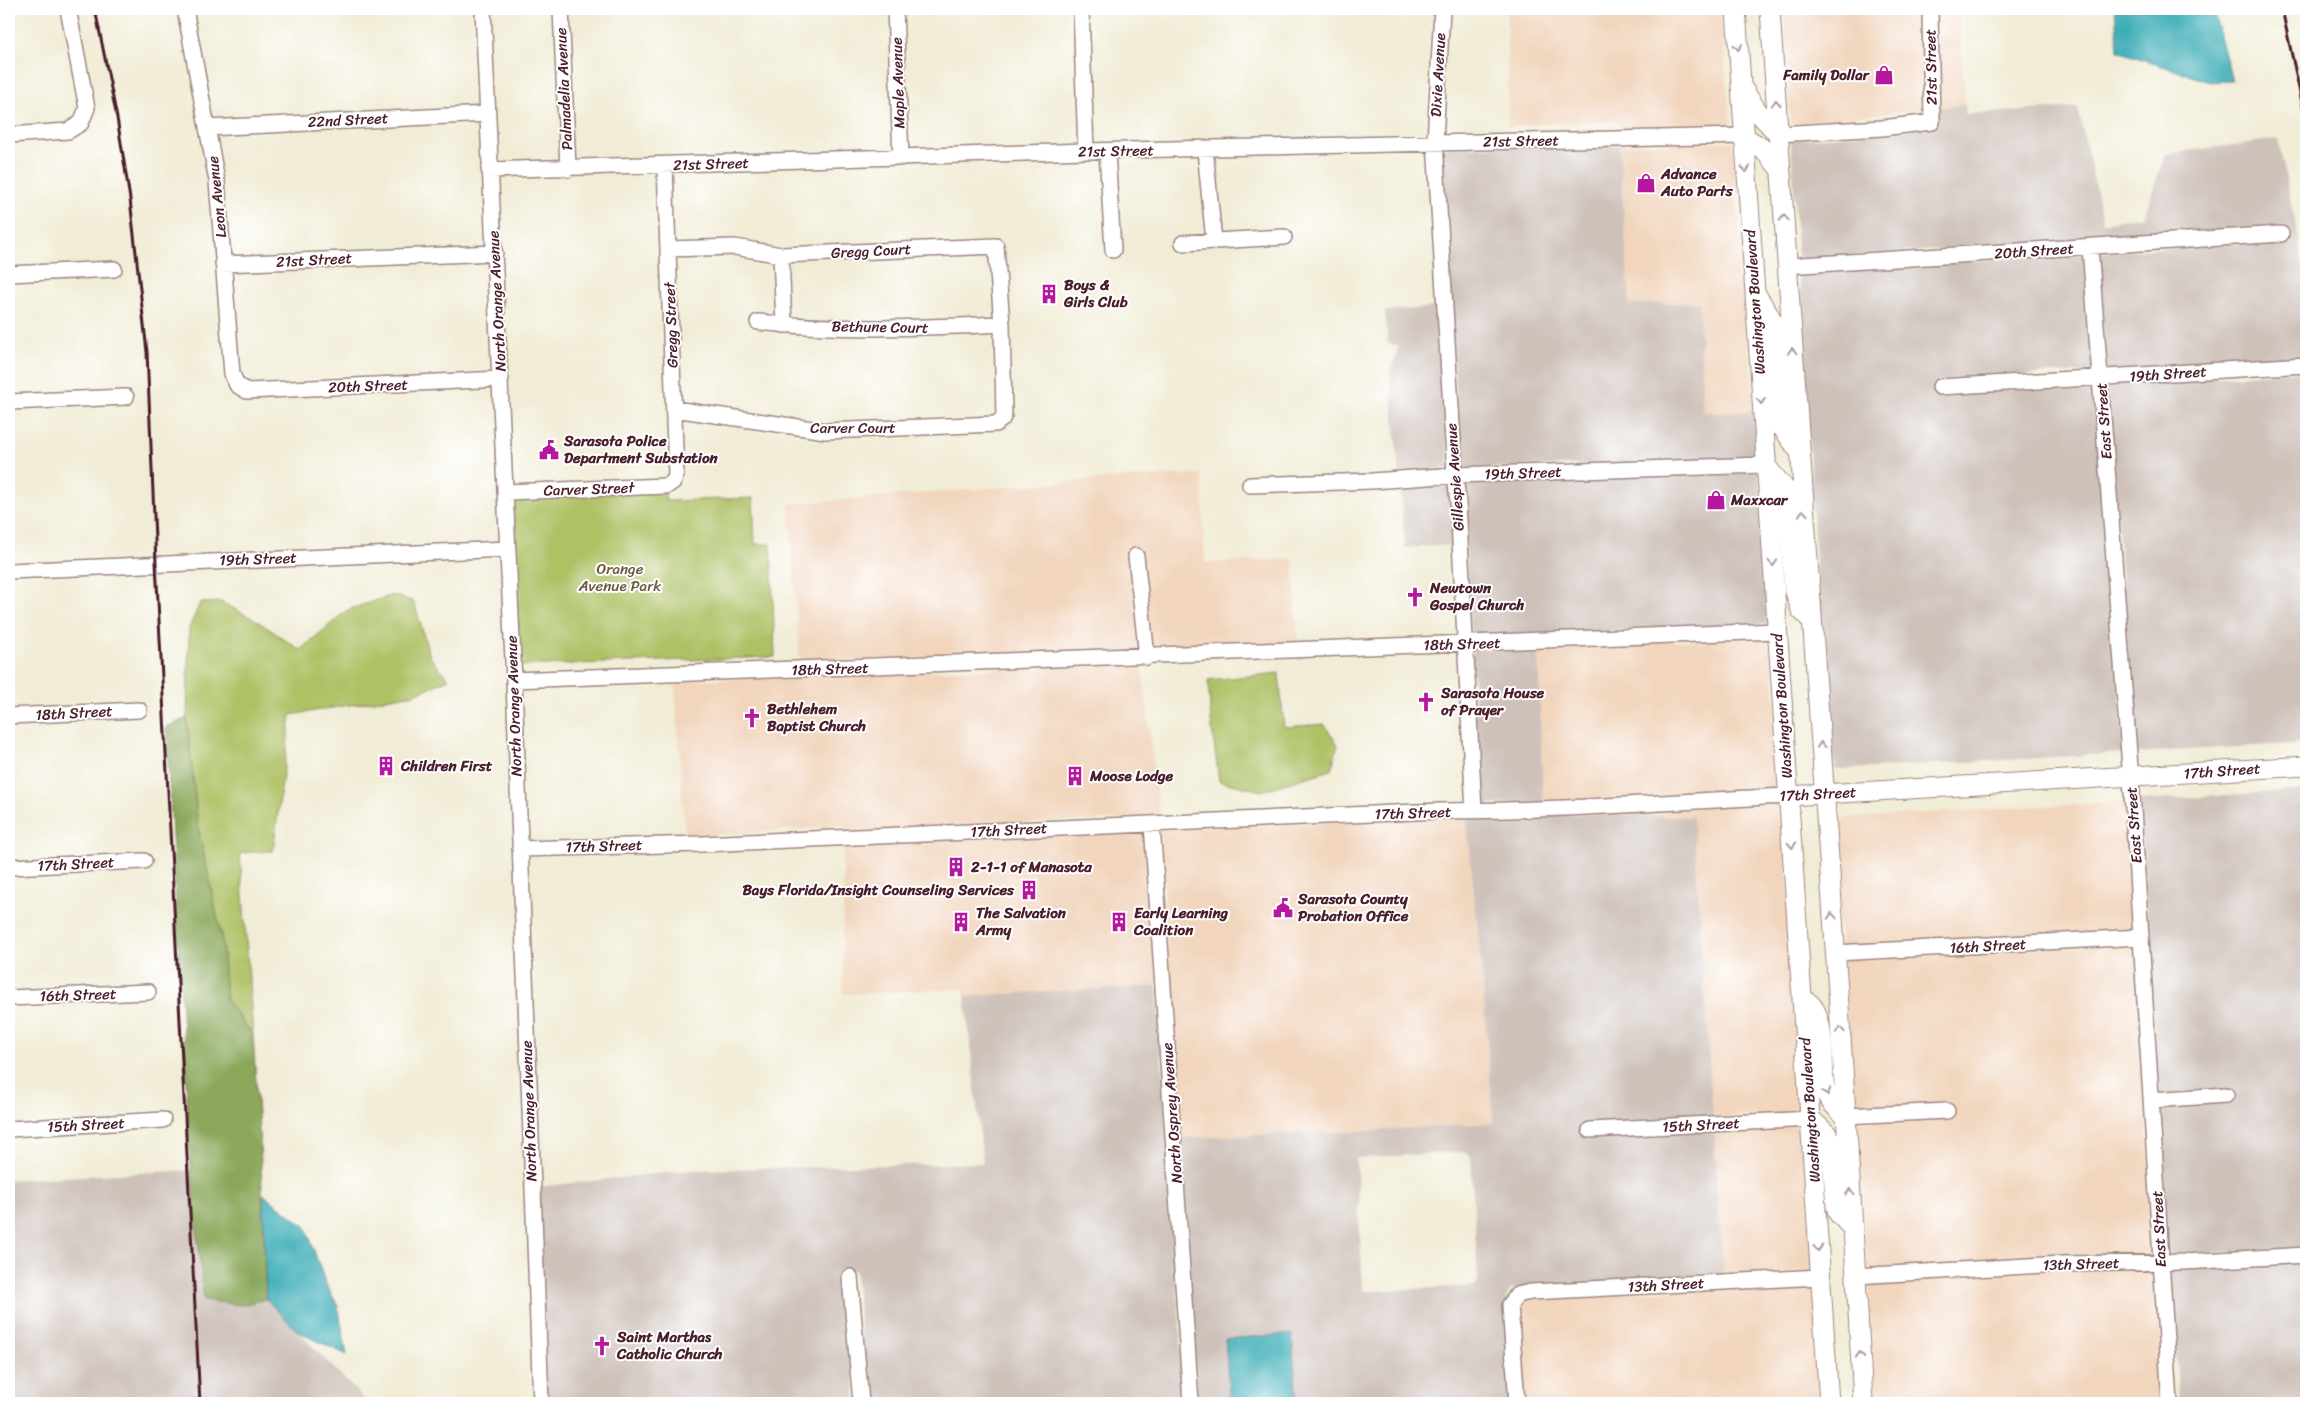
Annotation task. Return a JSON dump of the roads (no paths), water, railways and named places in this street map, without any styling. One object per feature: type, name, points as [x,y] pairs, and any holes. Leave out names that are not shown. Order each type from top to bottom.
[{"type":"main road","name":"Washington Boulevard","points":[[1736,9],[1743,136],[1778,630],[1797,949],[1803,1000],[1829,1403]]},
{"type":"main road","points":[[1770,9],[1846,1116],[1863,1403]]},
{"type":"main road","points":[[1741,85],[1760,116],[1778,134]]},
{"type":"main road","points":[[1743,136],[1762,148],[1780,169]]},
{"type":"main road","points":[[1754,291],[1774,323],[1781,426],[1799,452]]},
{"type":"main road","points":[[1766,465],[1787,490],[1794,589],[1801,610],[1812,621]]},
{"type":"main road","name":"17th Street","points":[[1788,796],[2306,766]]},
{"type":"main road","points":[[1803,1000],[1812,1004],[1816,1010],[1821,1036],[1825,1090],[1833,1105],[1846,1116]]},
{"type":"main road","points":[[1810,1119],[1827,1134],[1830,1140],[1836,1206],[1842,1218],[1852,1228]]},
{"type":"street","points":[[9,135],[68,131],[81,123],[87,108],[68,9]]},
{"type":"street","name":"Leon Avenue","points":[[185,9],[217,181],[232,374],[237,385]]},
{"type":"street","name":"North Orange Avenue","points":[[483,9],[514,680],[541,1403]]},
{"type":"street","name":"Palmadelia Avenue","points":[[561,9],[568,169]]},
{"type":"street","name":"Maple Avenue","points":[[895,9],[901,158]]},
{"type":"street","points":[[1081,9],[1086,151]]},
{"type":"street","name":"Dixie Avenue","points":[[1434,142],[1442,9]]},
{"type":"street","name":"21st Street","points":[[1778,134],[1881,128],[1932,122],[1930,9]]},
{"type":"street","name":"22nd Street","points":[[208,128],[488,114]]},
{"type":"street","name":"21st Street","points":[[489,170],[665,166],[1086,151],[1205,150],[1434,142],[1743,136]]},
{"type":"street","name":"Gillespie Avenue","points":[[1434,142],[1466,644],[1474,811]]},
{"type":"street","points":[[1205,150],[1214,241]]},
{"type":"street","points":[[1107,151],[1113,250]]},
{"type":"street","name":"Gregg Street","points":[[665,166],[676,475],[672,484]]},
{"type":"street","name":"20th Street","points":[[1787,266],[2281,234]]},
{"type":"street","points":[[1183,244],[1284,237]]},
{"type":"street","name":"Gregg Court","points":[[668,249],[735,247],[781,255],[996,246],[1002,324]]},
{"type":"street","name":"East Street","points":[[2090,247],[2131,777],[2170,1403]]},
{"type":"street","name":"21st Street","points":[[223,264],[495,253]]},
{"type":"street","points":[[781,255],[784,325]]},
{"type":"street","points":[[9,274],[114,269]]},
{"type":"street","name":"Bethune Court","points":[[758,322],[784,325],[910,328],[1002,324]]},
{"type":"street","name":"Carver Court","points":[[674,409],[826,431],[996,424],[1004,415],[1002,324]]},
{"type":"street","name":"19th Street","points":[[1940,387],[2051,379],[2101,379],[2306,365]]},
{"type":"street","name":"20th Street","points":[[237,385],[247,391],[501,379]]},
{"type":"street","points":[[9,402],[126,397]]},
{"type":"street","name":"19th Street","points":[[1250,485],[1372,481],[1454,475],[1766,465]]},
{"type":"street","name":"Carver Street","points":[[505,492],[667,486],[672,484]]},
{"type":"street","name":"19th Street","points":[[9,571],[507,549]]},
{"type":"street","points":[[1136,556],[1147,657]]},
{"type":"street","name":"18th Street","points":[[514,680],[1147,657],[1778,630]]},
{"type":"street","name":"18th Street","points":[[9,716],[139,710]]},
{"type":"street","name":"17th Street","points":[[520,849],[721,844],[1152,824],[1678,804],[1788,796]]},
{"type":"street","name":"North Osprey Avenue","points":[[1152,824],[1191,1403]]},
{"type":"street","name":"17th Street","points":[[9,867],[144,861]]},
{"type":"street","name":"16th Street","points":[[1835,953],[2141,938]]},
{"type":"street","name":"16th Street","points":[[9,998],[148,992]]},
{"type":"street","points":[[2152,1100],[2226,1095]]},
{"type":"street","points":[[1846,1116],[1947,1111]]},
{"type":"street","name":"15th Street","points":[[1590,1130],[1810,1119]]},
{"type":"street","name":"15th Street","points":[[9,1129],[163,1120]]},
{"type":"street","name":"13th Street","points":[[1855,1276],[2059,1264],[2161,1263],[2306,1255]]},
{"type":"street","points":[[850,1276],[861,1403]]},
{"type":"street","name":"13th Street","points":[[1516,1403],[1510,1306],[1513,1298],[1517,1295],[1531,1292],[1820,1277]]},
{"type":"water","points":[[2115,9],[2213,9],[2232,81],[2209,82],[2118,51]]},
{"type":"water","points":[[263,1194],[306,1227],[325,1282],[338,1306],[347,1355],[298,1332],[266,1299]]},
{"type":"water","points":[[1292,1334],[1297,1403],[1230,1403],[1225,1339]]},
{"type":"railway","points":[[95,9],[117,118],[130,199],[147,352],[156,563],[200,1403]]},
{"type":"railway","points":[[2282,9],[2306,121]]},
{"type":"place","name":"Family Dollar","points":[[1884,75]]},
{"type":"place","name":"Advance Auto Parts","points":[[1646,183]]},
{"type":"place","name":"Boys & Girls Club","points":[[1049,294]]},
{"type":"place","name":"Sarasota Police Department Substation","points":[[549,450]]},
{"type":"place","name":"Maxxcar","points":[[1716,500]]},
{"type":"place","name":"Newtown Gospel Church","points":[[1415,597]]},
{"type":"place","name":"Sarasota House of Prayer","points":[[1426,702]]},
{"type":"place","name":"Bethlehem Baptist Church","points":[[752,718]]},
{"type":"place","name":"Children First","points":[[386,766]]},
{"type":"place","name":"Moose Lodge","points":[[1075,776]]},
{"type":"place","name":"2-1-1 of Manasota","points":[[956,867]]},
{"type":"place","name":"Bays Florida/Insight Counseling Services","points":[[1029,890]]},
{"type":"place","name":"Sarasota County Probation Office","points":[[1283,908]]},
{"type":"place","name":"The Salvation Army","points":[[961,922]]},
{"type":"place","name":"Early Learning Coalition","points":[[1119,922]]},
{"type":"place","name":"Saint Marthas Catholic Church","points":[[602,1346]]},
{"type":"park label","name":"Orange Avenue Park","points":[[620,578]]}]
